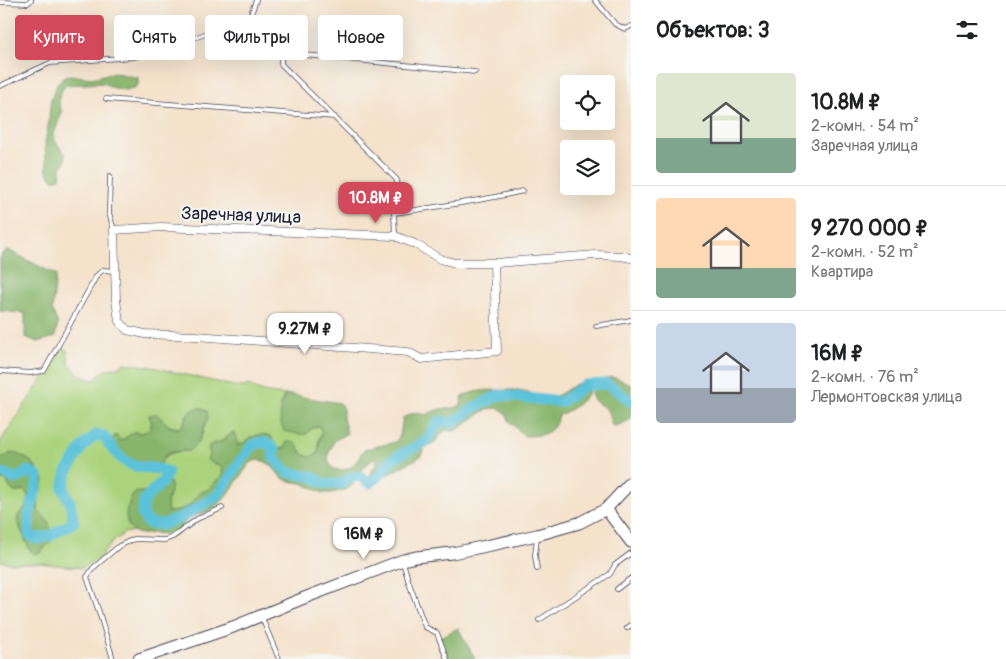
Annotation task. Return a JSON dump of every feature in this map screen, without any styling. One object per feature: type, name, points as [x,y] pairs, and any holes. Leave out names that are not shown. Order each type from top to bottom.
[{"type":"street","name":"Заречная улица","points":[[114,230],[161,227],[395,236],[416,244],[440,259],[455,263],[494,263],[596,254],[631,258]]},
{"type":"street","points":[[114,230],[116,300],[119,321],[126,330],[145,334],[408,352],[421,359],[497,351],[494,263]]},
{"type":"street","points":[[139,659],[261,616],[403,560],[452,553],[537,535],[579,523],[606,510],[631,482]]},
{"type":"street","points":[[606,510],[631,542]]},
{"type":"lane","points":[[0,2],[28,2],[30,0]]},
{"type":"lane","points":[[0,86],[50,63],[134,57],[186,41],[240,21],[251,14],[256,0]]},
{"type":"lane","points":[[595,0],[614,24],[625,29],[631,26]]},
{"type":"lane","points":[[395,236],[394,213],[397,180],[281,64],[281,56],[295,54],[475,72]]},
{"type":"lane","points":[[106,99],[335,117]]},
{"type":"lane","points":[[110,176],[109,213],[114,230]]},
{"type":"lane","points":[[394,213],[523,191]]},
{"type":"lane","points":[[0,371],[30,373],[44,371],[97,275],[103,270],[115,271]]},
{"type":"lane","points":[[596,326],[631,320]]},
{"type":"lane","points":[[113,659],[100,612],[87,577],[93,568],[119,546],[134,539],[165,540],[173,537],[197,519],[222,508]]},
{"type":"lane","points":[[537,535],[535,556],[538,569]]},
{"type":"lane","points":[[539,620],[610,574],[615,565],[631,553]]},
{"type":"lane","points":[[403,560],[408,582],[425,628],[437,633],[447,659]]},
{"type":"lane","points":[[617,589],[631,578]]},
{"type":"lane","points":[[261,616],[280,659]]},
{"type":"green space","points":[[115,73],[138,77],[138,85],[132,89],[125,90],[110,87],[104,83],[66,85],[61,91],[59,104],[62,112],[54,134],[55,141],[65,154],[65,161],[61,168],[60,178],[53,180],[47,172],[45,143],[51,99],[57,85],[61,79],[69,75],[92,78]]},
{"type":"green space","points":[[8,250],[56,275],[52,310],[58,324],[55,337],[38,342],[25,337],[25,313],[0,311],[0,258]]},
{"type":"green space","points":[[63,348],[66,349],[69,363],[80,374],[94,380],[105,370],[119,367],[125,363],[152,367],[234,386],[243,387],[250,385],[262,392],[285,395],[281,402],[281,424],[312,428],[319,425],[322,432],[319,439],[318,453],[311,457],[304,455],[300,449],[287,441],[285,448],[278,449],[271,436],[250,437],[238,447],[237,439],[232,433],[221,442],[214,443],[210,454],[214,464],[221,467],[223,474],[207,490],[199,493],[189,506],[175,512],[168,512],[166,505],[170,491],[156,487],[151,492],[131,497],[129,504],[129,526],[134,531],[124,533],[98,559],[82,568],[0,561],[0,479],[7,481],[10,488],[23,490],[28,494],[26,507],[20,513],[18,519],[26,542],[49,523],[38,512],[38,495],[42,489],[42,474],[32,462],[4,457],[0,459],[0,442]],"holes":[[[187,414],[208,419],[204,425],[203,433],[189,451],[173,453],[166,456],[160,462],[123,462],[116,435],[121,441],[134,432],[142,433],[149,430],[152,423],[149,416],[162,419],[170,426],[178,428],[181,428],[185,422]]]},
{"type":"green space","points":[[611,377],[631,384],[631,419],[615,426],[612,425],[609,413],[594,400],[591,392],[601,381]]},
{"type":"green space","points":[[579,383],[586,384],[589,392],[576,406],[559,415],[551,430],[543,434],[525,436],[510,422],[504,411],[496,408],[490,409],[459,429],[453,431],[446,430],[436,441],[424,448],[421,456],[377,481],[370,477],[372,470],[377,464],[375,457],[364,467],[351,486],[345,490],[330,493],[323,493],[302,483],[288,481],[281,477],[271,465],[257,460],[250,463],[226,497],[214,509],[186,521],[177,534],[141,534],[133,531],[128,525],[126,514],[134,494],[136,492],[151,492],[161,481],[171,483],[167,501],[168,512],[175,512],[189,506],[199,493],[207,490],[223,474],[221,467],[207,460],[210,454],[208,447],[214,443],[221,442],[233,432],[238,446],[253,437],[265,435],[271,436],[278,449],[285,448],[287,441],[295,443],[304,455],[311,457],[318,453],[322,432],[319,426],[312,428],[307,434],[284,431],[280,413],[285,395],[340,403],[347,433],[334,441],[328,455],[329,463],[333,469],[341,470],[354,464],[363,451],[397,440],[401,433],[403,418],[410,414],[425,415],[439,409],[454,408],[461,405],[462,397],[479,391],[518,390],[551,397]]},
{"type":"green space","points":[[201,408],[207,411],[208,418],[199,440],[189,451],[172,452],[164,457],[159,473],[135,470],[128,467],[111,442],[115,435],[121,441],[134,432],[142,433],[149,430],[152,423],[149,415],[157,414],[169,426],[180,428],[192,411]]},
{"type":"green space","points":[[11,453],[18,454],[32,462],[42,474],[44,481],[38,495],[38,511],[49,524],[52,541],[42,552],[34,554],[29,549],[17,521],[19,514],[29,502],[28,494],[23,490],[16,493],[10,488],[7,481],[0,479],[0,459]]},
{"type":"green space","points":[[458,628],[475,659],[449,659],[441,637]]},
{"type":"waterway","points":[[0,472],[16,479],[29,471],[38,476],[29,516],[29,534],[36,539],[50,536],[74,522],[70,502],[63,489],[67,472],[83,446],[96,435],[104,436],[114,451],[128,463],[134,466],[168,472],[163,481],[145,499],[142,514],[148,523],[161,525],[181,518],[218,495],[253,445],[262,442],[270,445],[275,451],[273,457],[287,472],[313,477],[325,484],[341,484],[352,477],[360,476],[370,483],[379,476],[392,459],[426,441],[439,421],[453,423],[475,407],[499,395],[561,402],[585,385],[607,384],[631,402]]}]
